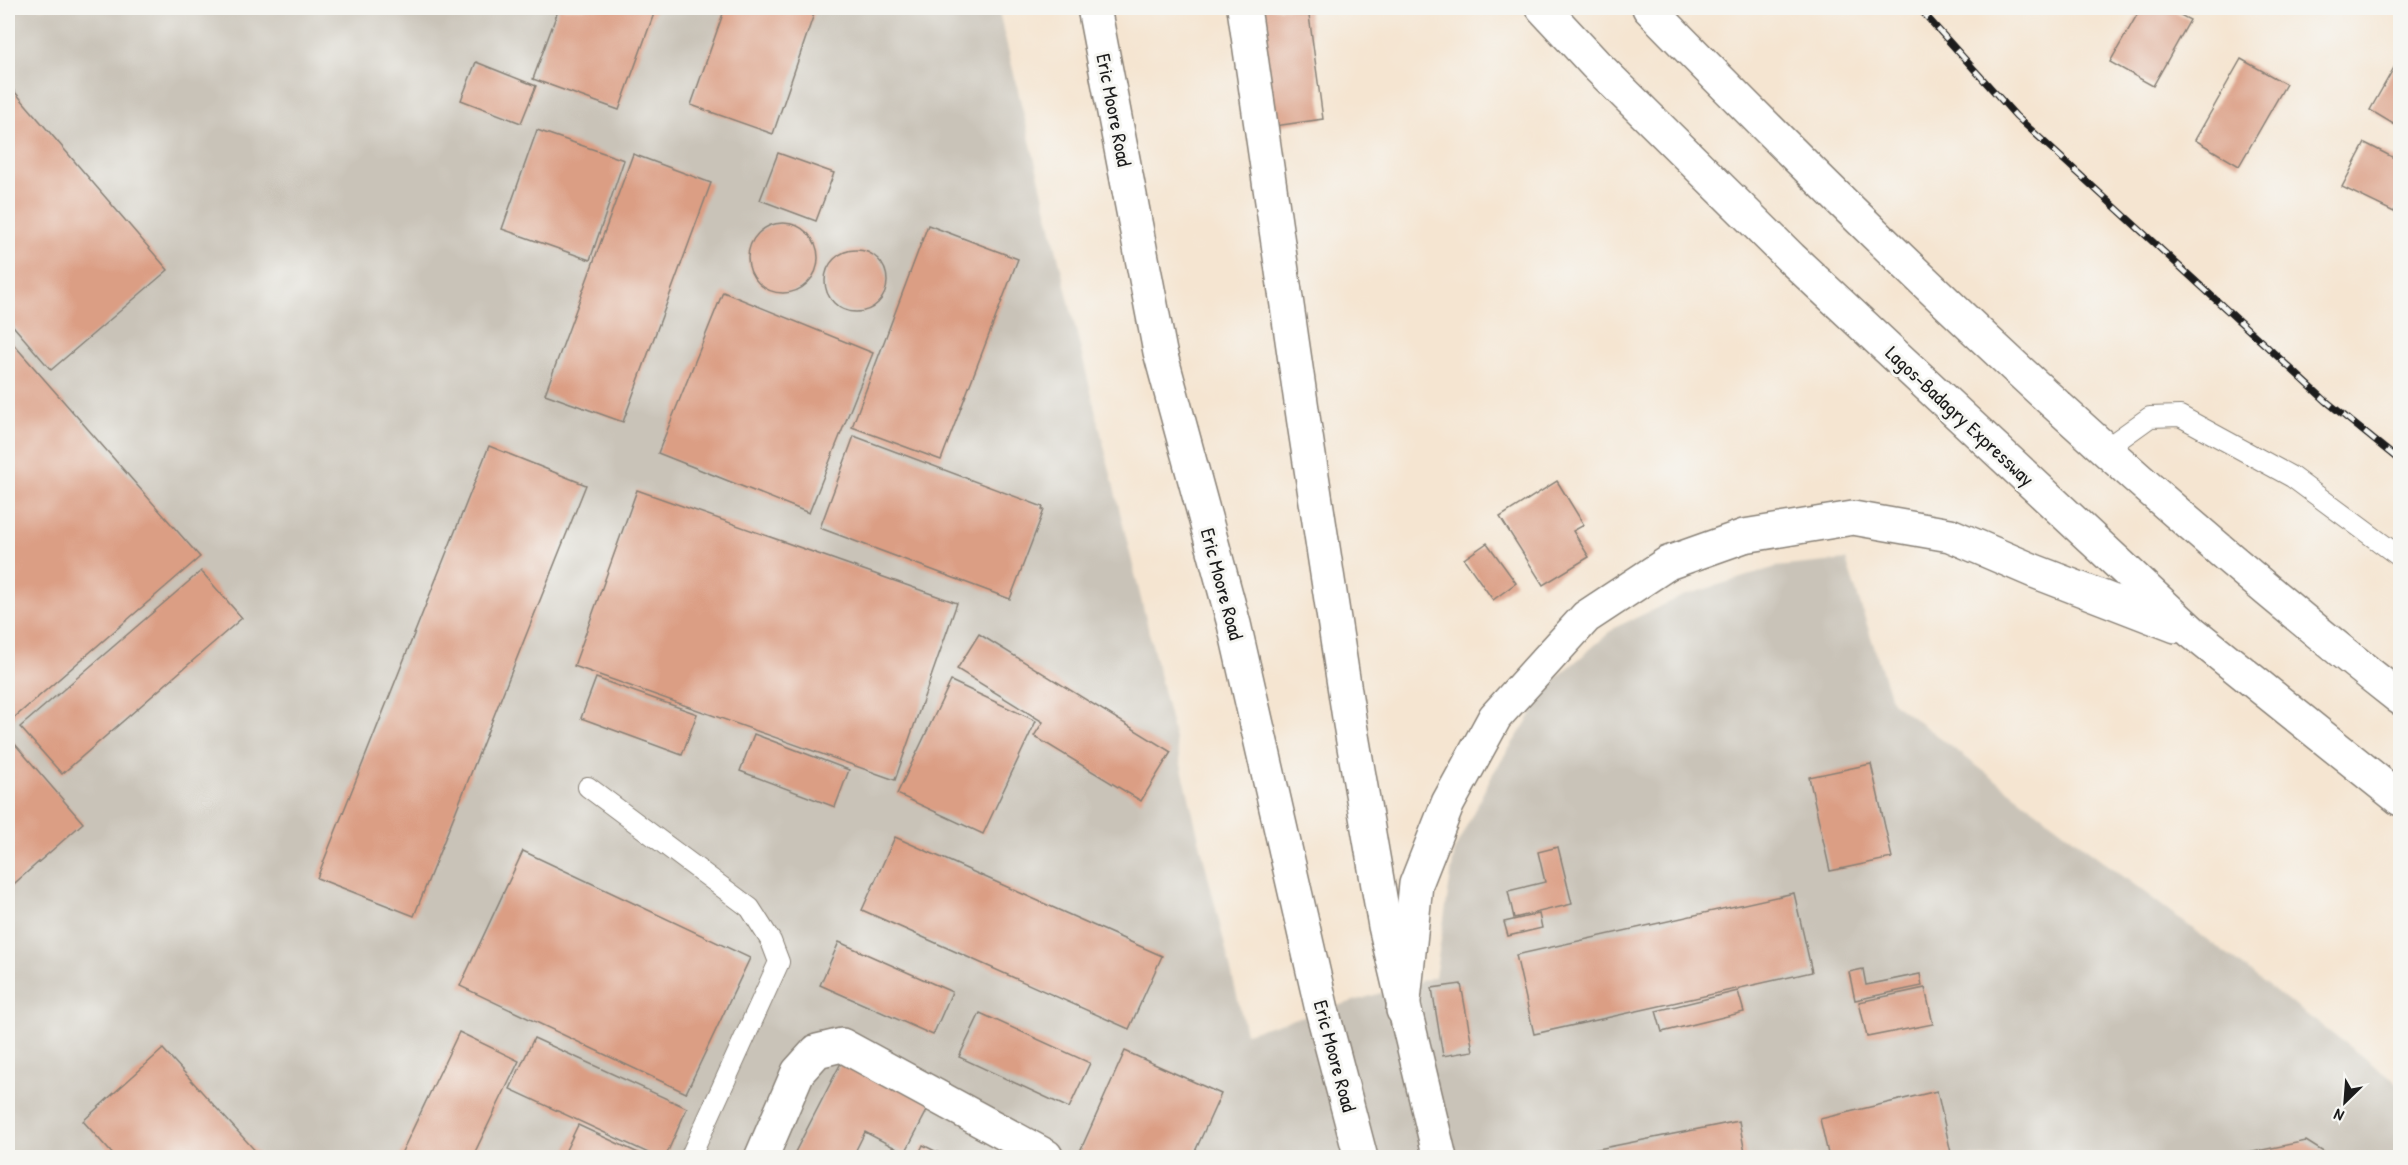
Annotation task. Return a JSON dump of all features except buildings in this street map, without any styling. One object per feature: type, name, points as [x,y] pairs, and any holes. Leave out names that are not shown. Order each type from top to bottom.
[{"type":"main road","name":"Eric Moore Road","points":[[1094,8],[1160,352],[1234,624],[1322,1010],[1361,1158]]},
{"type":"main road","name":"Lagos-Badagry Expressway","points":[[1543,8],[1596,64],[1791,258],[2192,632],[2400,799]]},
{"type":"main road","points":[[1649,8],[1792,154],[2104,450],[2400,698]]},
{"type":"main road","points":[[1246,23],[1350,724],[1384,926],[1440,1158]]},
{"type":"main road","points":[[1403,1010],[1416,884],[1448,804],[1495,717],[1586,617],[1668,563],[1744,536],[1853,518],[1950,535],[2034,571],[2192,632]]},
{"type":"main road","points":[[761,1158],[798,1072],[817,1051],[842,1045],[1046,1156]]},
{"type":"lane","points":[[2104,450],[2150,417],[2180,417],[2292,477],[2400,557]]},
{"type":"lane","points":[[588,787],[750,908],[771,941],[779,962],[690,1158]]},
{"type":"shaded area","points":[[8,8],[998,8],[1246,1033],[1435,977],[1455,849],[1492,775],[1553,681],[1616,627],[1683,596],[1776,567],[1846,560],[1892,702],[2400,1085],[2400,1157],[8,1157]]},
{"type":"railway","points":[[1919,8],[2016,116],[2326,401],[2400,461]]}]
